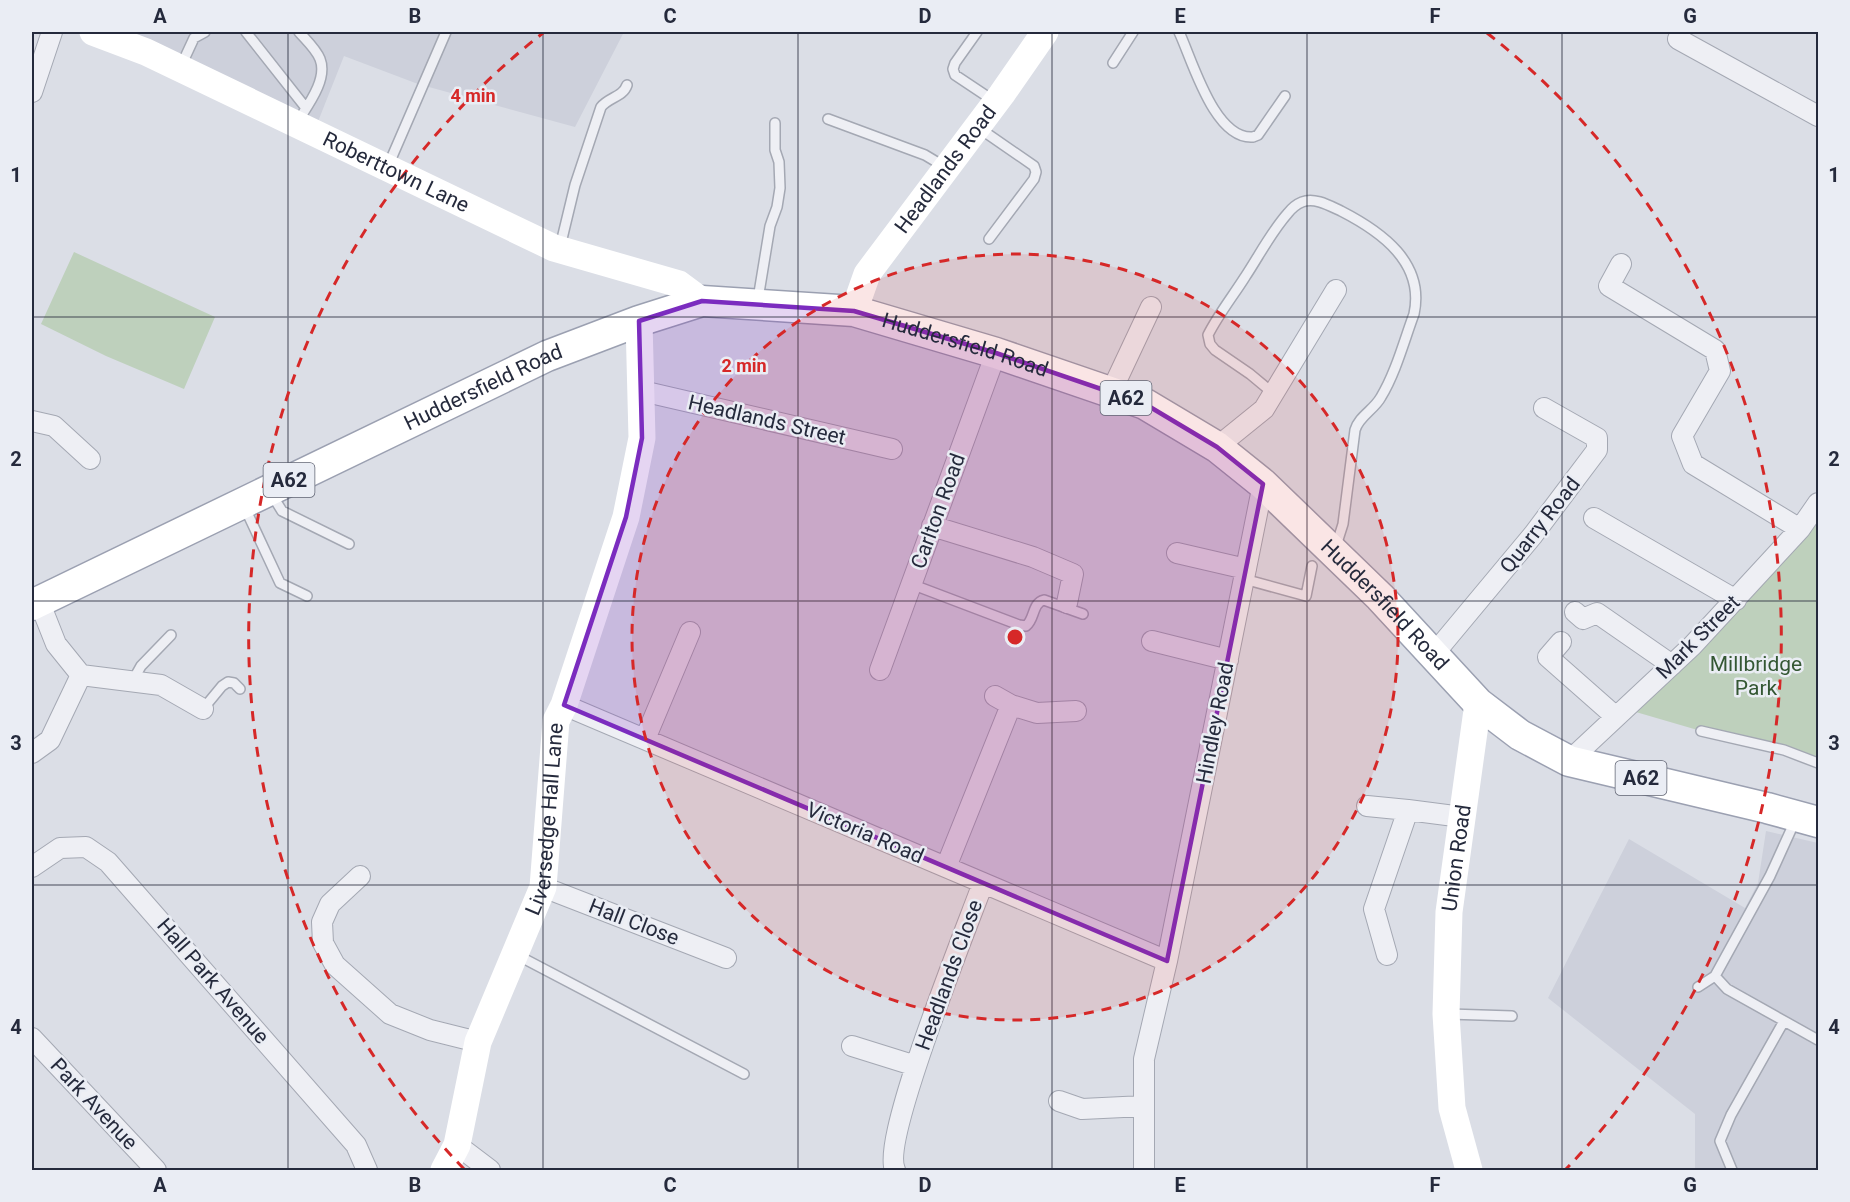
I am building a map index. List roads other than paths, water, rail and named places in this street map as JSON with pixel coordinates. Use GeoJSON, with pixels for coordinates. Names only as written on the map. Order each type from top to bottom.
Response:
{"type":"FeatureCollection","features":[{"type":"Feature","properties":{"kind":"main road","name":"Huddersfield Road"},"geometry":{"type":"LineString","coordinates":[[35,603],[547,356],[639,321],[702,301],[854,311],[996,353],[1145,404],[1217,447],[1263,484],[1333,562],[1387,604],[1478,703],[1520,735],[1569,761],[1808,819]]}},
{"type":"Feature","properties":{"kind":"street"},"geometry":{"type":"LineString","coordinates":[[32,92],[52,32]]}},
{"type":"Feature","properties":{"kind":"street","name":"Roberttown Lane"},"geometry":{"type":"LineString","coordinates":[[93,32],[301,116],[387,168],[559,249],[679,284],[702,301]]}},
{"type":"Feature","properties":{"kind":"street","name":"Headlands Road"},"geometry":{"type":"LineString","coordinates":[[854,311],[867,274],[996,102],[1045,32]]}},
{"type":"Feature","properties":{"kind":"street"},"geometry":{"type":"LineString","coordinates":[[1678,39],[1818,116]]}},
{"type":"Feature","properties":{"kind":"street"},"geometry":{"type":"LineString","coordinates":[[1621,264],[1610,286],[1715,350],[1720,371],[1682,436],[1693,464],[1800,529]]}},
{"type":"Feature","properties":{"kind":"street"},"geometry":{"type":"LineString","coordinates":[[1217,447],[1264,409],[1336,290]]}},
{"type":"Feature","properties":{"kind":"street"},"geometry":{"type":"LineString","coordinates":[[1111,392],[1151,307]]}},
{"type":"Feature","properties":{"kind":"street","name":"Liversedge Hall Lane"},"geometry":{"type":"LineString","coordinates":[[444,1170],[457,1145],[478,1042],[543,887],[556,721],[564,705],[591,617],[626,517],[642,438],[639,321]]}},
{"type":"Feature","properties":{"kind":"street","name":"Carlton Road"},"geometry":{"type":"LineString","coordinates":[[880,670],[996,353]]}},
{"type":"Feature","properties":{"kind":"street","name":"Headlands Street"},"geometry":{"type":"LineString","coordinates":[[642,391],[892,448]]}},
{"type":"Feature","properties":{"kind":"street","name":"Quarry Road"},"geometry":{"type":"LineString","coordinates":[[1433,655],[1533,536],[1597,450],[1597,438],[1544,408]]}},
{"type":"Feature","properties":{"kind":"street"},"geometry":{"type":"LineString","coordinates":[[32,421],[54,426],[90,459]]}},
{"type":"Feature","properties":{"kind":"street","name":"Hindley Road"},"geometry":{"type":"LineString","coordinates":[[1167,962],[1263,484]]}},
{"type":"Feature","properties":{"kind":"street","name":"Mark Street"},"geometry":{"type":"LineString","coordinates":[[1569,761],[1672,665],[1736,600],[1800,529],[1818,503]]}},
{"type":"Feature","properties":{"kind":"street"},"geometry":{"type":"LineString","coordinates":[[1594,518],[1736,600]]}},
{"type":"Feature","properties":{"kind":"street"},"geometry":{"type":"LineString","coordinates":[[932,526],[1033,557],[1073,574],[1067,603]]}},
{"type":"Feature","properties":{"kind":"street"},"geometry":{"type":"LineString","coordinates":[[1177,553],[1245,574]]}},
{"type":"Feature","properties":{"kind":"street"},"geometry":{"type":"LineString","coordinates":[[35,603],[56,644],[81,675],[161,685],[202,710]]}},
{"type":"Feature","properties":{"kind":"street"},"geometry":{"type":"LineString","coordinates":[[1575,612],[1583,619],[1597,613],[1672,665]]}},
{"type":"Feature","properties":{"kind":"street"},"geometry":{"type":"LineString","coordinates":[[645,739],[690,632]]}},
{"type":"Feature","properties":{"kind":"street"},"geometry":{"type":"LineString","coordinates":[[1152,641],[1228,660]]}},
{"type":"Feature","properties":{"kind":"street"},"geometry":{"type":"LineString","coordinates":[[1561,642],[1548,657],[1616,717]]}},
{"type":"Feature","properties":{"kind":"street"},"geometry":{"type":"LineString","coordinates":[[32,753],[50,740],[81,675]]}},
{"type":"Feature","properties":{"kind":"street"},"geometry":{"type":"LineString","coordinates":[[946,867],[1003,701],[1037,713],[1076,711]]}},
{"type":"Feature","properties":{"kind":"street","name":"Union Road"},"geometry":{"type":"LineString","coordinates":[[1469,1170],[1452,1108],[1446,1014],[1449,912],[1478,703]]}},
{"type":"Feature","properties":{"kind":"street","name":"Victoria Road"},"geometry":{"type":"LineString","coordinates":[[564,705],[1167,962]]}},
{"type":"Feature","properties":{"kind":"street"},"geometry":{"type":"LineString","coordinates":[[1367,806],[1462,817]]}},
{"type":"Feature","properties":{"kind":"street"},"geometry":{"type":"LineString","coordinates":[[1387,955],[1374,909],[1408,810]]}},
{"type":"Feature","properties":{"kind":"street","name":"Hall Park Avenue"},"geometry":{"type":"LineString","coordinates":[[32,867],[60,848],[86,847],[108,862],[356,1145],[367,1170]]}},
{"type":"Feature","properties":{"kind":"street"},"geometry":{"type":"LineString","coordinates":[[360,876],[330,904],[322,922],[323,943],[335,965],[390,1014],[430,1030],[478,1042]]}},
{"type":"Feature","properties":{"kind":"street","name":"Headlands Close"},"geometry":{"type":"LineString","coordinates":[[895,1170],[892,1164],[898,1125],[916,1066],[983,883]]}},
{"type":"Feature","properties":{"kind":"street","name":"Hall Close"},"geometry":{"type":"LineString","coordinates":[[543,887],[726,958]]}},
{"type":"Feature","properties":{"kind":"street"},"geometry":{"type":"LineString","coordinates":[[1144,1170],[1144,1059],[1167,962]]}},
{"type":"Feature","properties":{"kind":"street","name":"Park Avenue"},"geometry":{"type":"LineString","coordinates":[[32,1038],[156,1170]]}},
{"type":"Feature","properties":{"kind":"street","name":"Headlands Close"},"geometry":{"type":"LineString","coordinates":[[852,1046],[916,1066]]}},
{"type":"Feature","properties":{"kind":"street"},"geometry":{"type":"LineString","coordinates":[[1059,1101],[1082,1109],[1144,1106]]}},
{"type":"Feature","properties":{"kind":"street"},"geometry":{"type":"LineString","coordinates":[[457,1145],[490,1170]]}},
{"type":"Feature","properties":{"kind":"lane"},"geometry":{"type":"LineString","coordinates":[[180,68],[194,38],[205,32]]}},
{"type":"Feature","properties":{"kind":"lane"},"geometry":{"type":"LineString","coordinates":[[246,32],[301,116],[317,88],[321,63],[319,56],[299,32]]}},
{"type":"Feature","properties":{"kind":"lane"},"geometry":{"type":"LineString","coordinates":[[387,168],[446,32]]}},
{"type":"Feature","properties":{"kind":"lane"},"geometry":{"type":"LineString","coordinates":[[977,32],[953,69],[955,75],[996,102]]}},
{"type":"Feature","properties":{"kind":"lane"},"geometry":{"type":"LineString","coordinates":[[1113,63],[1133,32]]}},
{"type":"Feature","properties":{"kind":"lane"},"geometry":{"type":"LineString","coordinates":[[1179,32],[1188,49],[1196,76],[1210,103],[1220,117],[1242,136],[1258,135],[1285,96]]}},
{"type":"Feature","properties":{"kind":"lane"},"geometry":{"type":"LineString","coordinates":[[559,249],[575,185],[597,115],[606,100],[622,94],[627,85]]}},
{"type":"Feature","properties":{"kind":"lane"},"geometry":{"type":"LineString","coordinates":[[828,118],[925,155],[947,168]]}},
{"type":"Feature","properties":{"kind":"lane"},"geometry":{"type":"LineString","coordinates":[[758,305],[770,226],[777,207],[780,188],[779,162],[775,150],[775,123]]}},
{"type":"Feature","properties":{"kind":"lane"},"geometry":{"type":"LineString","coordinates":[[977,127],[1034,166],[1036,172],[1034,179],[989,239]]}},
{"type":"Feature","properties":{"kind":"lane"},"geometry":{"type":"LineString","coordinates":[[1245,574],[1306,596],[1333,562],[1343,524],[1355,430],[1358,422],[1378,403],[1390,379],[1414,314],[1415,282],[1404,260],[1387,240],[1344,213],[1324,203],[1311,200],[1297,205],[1283,220],[1208,335],[1210,344],[1215,350],[1274,394]]}},
{"type":"Feature","properties":{"kind":"lane"},"geometry":{"type":"LineString","coordinates":[[269,490],[282,511],[349,544]]}},
{"type":"Feature","properties":{"kind":"lane"},"geometry":{"type":"LineString","coordinates":[[243,503],[280,583],[307,596]]}},
{"type":"Feature","properties":{"kind":"lane"},"geometry":{"type":"LineString","coordinates":[[911,584],[1019,625],[1026,626],[1031,622],[1036,605],[1044,600],[1083,614]]}},
{"type":"Feature","properties":{"kind":"lane"},"geometry":{"type":"LineString","coordinates":[[132,682],[141,666],[171,635]]}},
{"type":"Feature","properties":{"kind":"lane"},"geometry":{"type":"LineString","coordinates":[[202,710],[228,682],[234,683],[240,689]]}},
{"type":"Feature","properties":{"kind":"lane"},"geometry":{"type":"LineString","coordinates":[[1701,732],[1784,750],[1818,763]]}},
{"type":"Feature","properties":{"kind":"lane"},"geometry":{"type":"LineString","coordinates":[[1698,987],[1715,976],[1770,876],[1808,819]]}},
{"type":"Feature","properties":{"kind":"lane"},"geometry":{"type":"LineString","coordinates":[[515,954],[744,1074]]}},
{"type":"Feature","properties":{"kind":"lane"},"geometry":{"type":"LineString","coordinates":[[1715,976],[1727,989],[1818,1040]]}},
{"type":"Feature","properties":{"kind":"lane"},"geometry":{"type":"LineString","coordinates":[[1446,1014],[1512,1016]]}},
{"type":"Feature","properties":{"kind":"lane"},"geometry":{"type":"LineString","coordinates":[[1732,1170],[1720,1141],[1731,1115],[1784,1021]]}},
{"type":"Feature","properties":{"kind":"park label","name":"Millbridge Park"},"geometry":{"type":"Point","coordinates":[1756,676]}}]}
